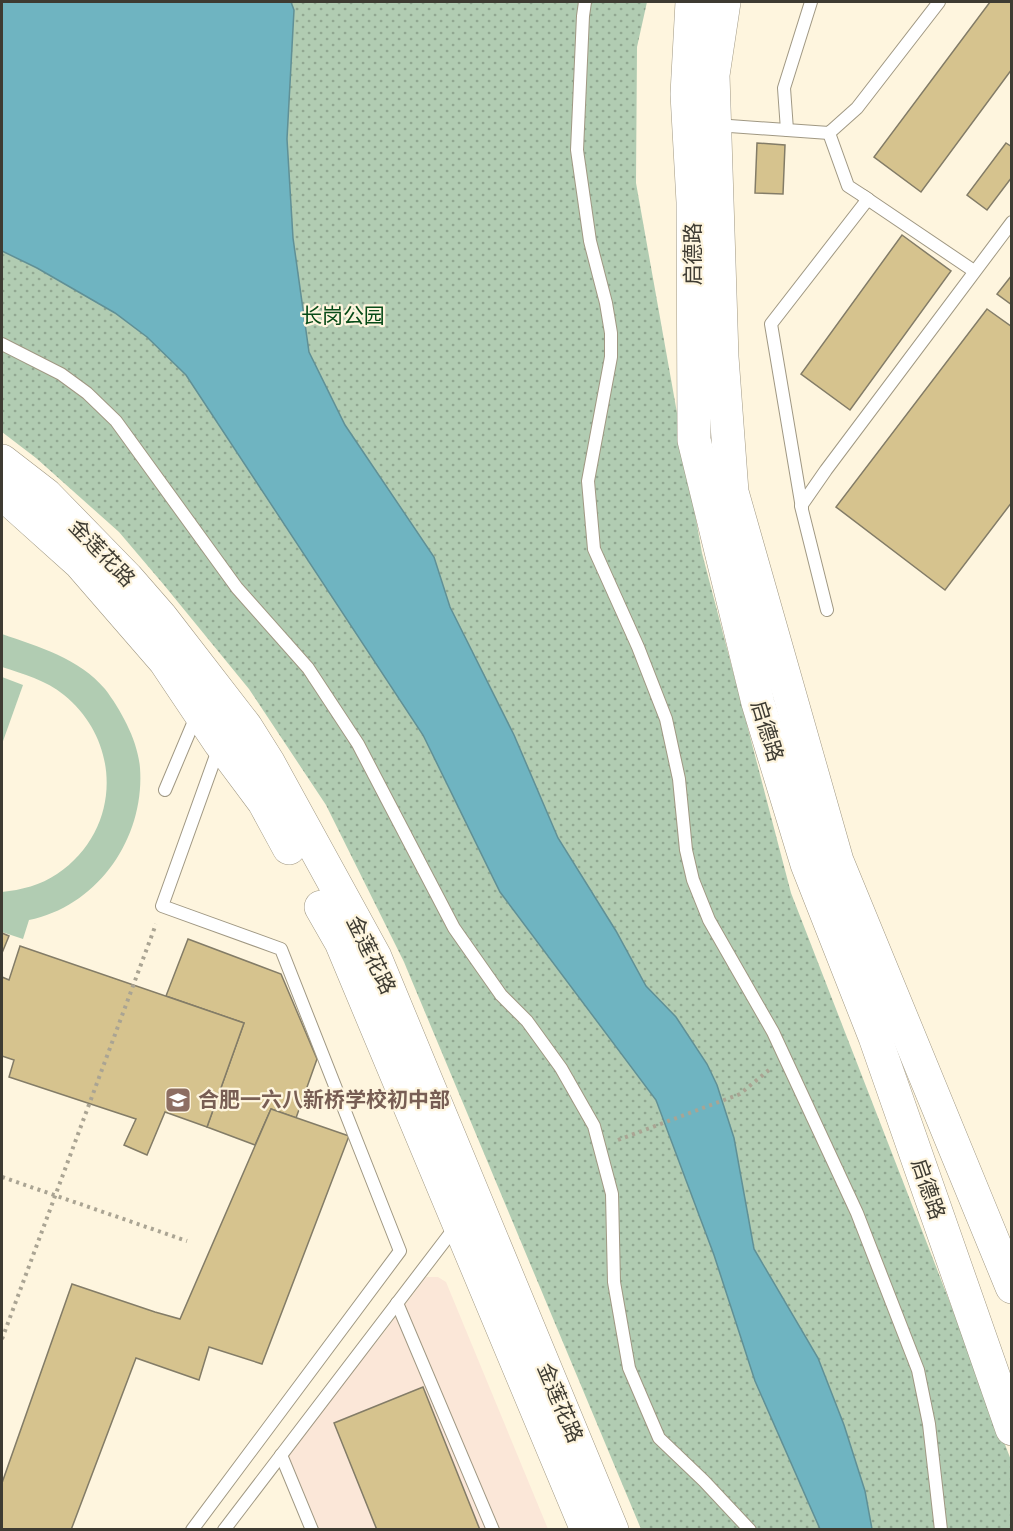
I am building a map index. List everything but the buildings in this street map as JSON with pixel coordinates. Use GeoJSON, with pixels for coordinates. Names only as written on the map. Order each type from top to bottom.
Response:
{"type":"FeatureCollection","features":[{"type":"Feature","properties":{"kind":"main road","name":"启德路"},"geometry":{"type":"LineString","coordinates":[[692,2],[687,94],[693,202],[694,440],[758,703],[807,864],[875,1037],[1011,1429]]}},
{"type":"Feature","properties":{"kind":"main road","name":"启德路"},"geometry":{"type":"LineString","coordinates":[[724,2],[713,75],[722,357],[732,492],[837,861],[1011,1287]]}},
{"type":"Feature","properties":{"kind":"main road","name":"金莲花路"},"geometry":{"type":"LineString","coordinates":[[2,461],[46,495],[127,578],[161,617],[239,718],[268,762],[375,957],[612,1530]]}},
{"type":"Feature","properties":{"kind":"main road","name":"金莲花路"},"geometry":{"type":"LineString","coordinates":[[2,493],[80,562],[165,661],[220,743],[264,802],[341,942],[587,1530]]}},
{"type":"Feature","properties":{"kind":"lane"},"geometry":{"type":"LineString","coordinates":[[585,2],[577,150],[590,241],[606,303],[611,333],[611,357],[588,481],[594,549],[638,647],[666,719],[679,779],[686,850],[693,880],[709,920],[773,1032],[856,1213],[918,1370],[929,1424],[941,1530]]}},
{"type":"Feature","properties":{"kind":"lane"},"geometry":{"type":"LineString","coordinates":[[788,130],[784,88],[811,2]]}},
{"type":"Feature","properties":{"kind":"lane"},"geometry":{"type":"LineString","coordinates":[[715,124],[829,133],[857,108],[939,2]]}},
{"type":"Feature","properties":{"kind":"lane"},"geometry":{"type":"LineString","coordinates":[[829,133],[848,186],[974,271]]}},
{"type":"Feature","properties":{"kind":"lane"},"geometry":{"type":"LineString","coordinates":[[827,610],[801,506],[771,324],[868,199]]}},
{"type":"Feature","properties":{"kind":"lane"},"geometry":{"type":"LineString","coordinates":[[801,506],[1011,222]]}},
{"type":"Feature","properties":{"kind":"lane"},"geometry":{"type":"LineString","coordinates":[[2,344],[61,374],[87,393],[116,422],[237,588],[308,668],[358,744],[454,928],[501,995],[527,1021],[561,1068],[594,1126],[612,1194],[614,1282],[629,1368],[658,1438],[704,1481],[750,1530]]}},
{"type":"Feature","properties":{"kind":"lane"},"geometry":{"type":"LineString","coordinates":[[165,790],[199,710]]}},
{"type":"Feature","properties":{"kind":"lane"},"geometry":{"type":"LineString","coordinates":[[192,1530],[400,1251],[282,949],[162,906],[220,743]]}},
{"type":"Feature","properties":{"kind":"lane"},"geometry":{"type":"LineString","coordinates":[[224,1530],[459,1223]]}},
{"type":"Feature","properties":{"kind":"lane"},"geometry":{"type":"LineString","coordinates":[[397,1303],[493,1530]]}},
{"type":"Feature","properties":{"kind":"lane"},"geometry":{"type":"LineString","coordinates":[[281,1455],[312,1530]]}},
{"type":"Feature","properties":{"kind":"path"},"geometry":{"type":"LineString","coordinates":[[2,1339],[162,906]]}},
{"type":"Feature","properties":{"kind":"path"},"geometry":{"type":"LineString","coordinates":[[600,1150],[644,1129],[740,1094],[773,1067],[786,1061]]}},
{"type":"Feature","properties":{"kind":"path"},"geometry":{"type":"LineString","coordinates":[[2,1177],[188,1241]]}},
{"type":"Feature","properties":{"kind":"shaded area"},"geometry":{"type":"Polygon","coordinates":[[[426,1277],[438,1277],[446,1282],[548,1529],[311,1529],[281,1455],[379,1339],[426,1277]]]}},
{"type":"Feature","properties":{"kind":"green space","name":"长岗公园"},"geometry":{"type":"Polygon","coordinates":[[[2,2],[647,2],[637,47],[636,183],[702,553],[791,893],[1011,1460],[1011,1529],[641,1529],[404,962],[326,805],[249,689],[119,532],[36,458],[2,432],[2,2]]]}},
{"type":"Feature","properties":{"kind":"green space"},"geometry":{"type":"Polygon","coordinates":[[[2,634],[71,661],[95,678],[111,697],[128,726],[136,747],[140,768],[139,794],[134,819],[125,843],[112,865],[96,884],[76,900],[54,912],[29,920],[23,939],[2,932],[2,892],[38,884],[57,874],[78,856],[93,835],[103,811],[107,786],[105,761],[97,737],[83,715],[64,695],[50,685],[2,667],[2,634]]]}},
{"type":"Feature","properties":{"kind":"green space"},"geometry":{"type":"Polygon","coordinates":[[[2,677],[23,685],[2,744],[2,677]]]}},
{"type":"Feature","properties":{"kind":"water"},"geometry":{"type":"Polygon","coordinates":[[[2,2],[291,2],[294,10],[287,139],[293,238],[309,352],[345,425],[434,557],[450,607],[514,735],[558,838],[616,931],[646,986],[676,1017],[707,1064],[717,1085],[734,1138],[754,1249],[818,1358],[844,1425],[865,1491],[872,1529],[820,1529],[755,1381],[714,1255],[656,1100],[500,892],[423,735],[186,375],[147,337],[115,313],[37,268],[2,251],[2,2]]]}},
{"type":"Feature","properties":{"kind":"place","name":"合肥一六八新桥学校初中部"},"geometry":{"type":"Point","coordinates":[178,1100]}}]}
